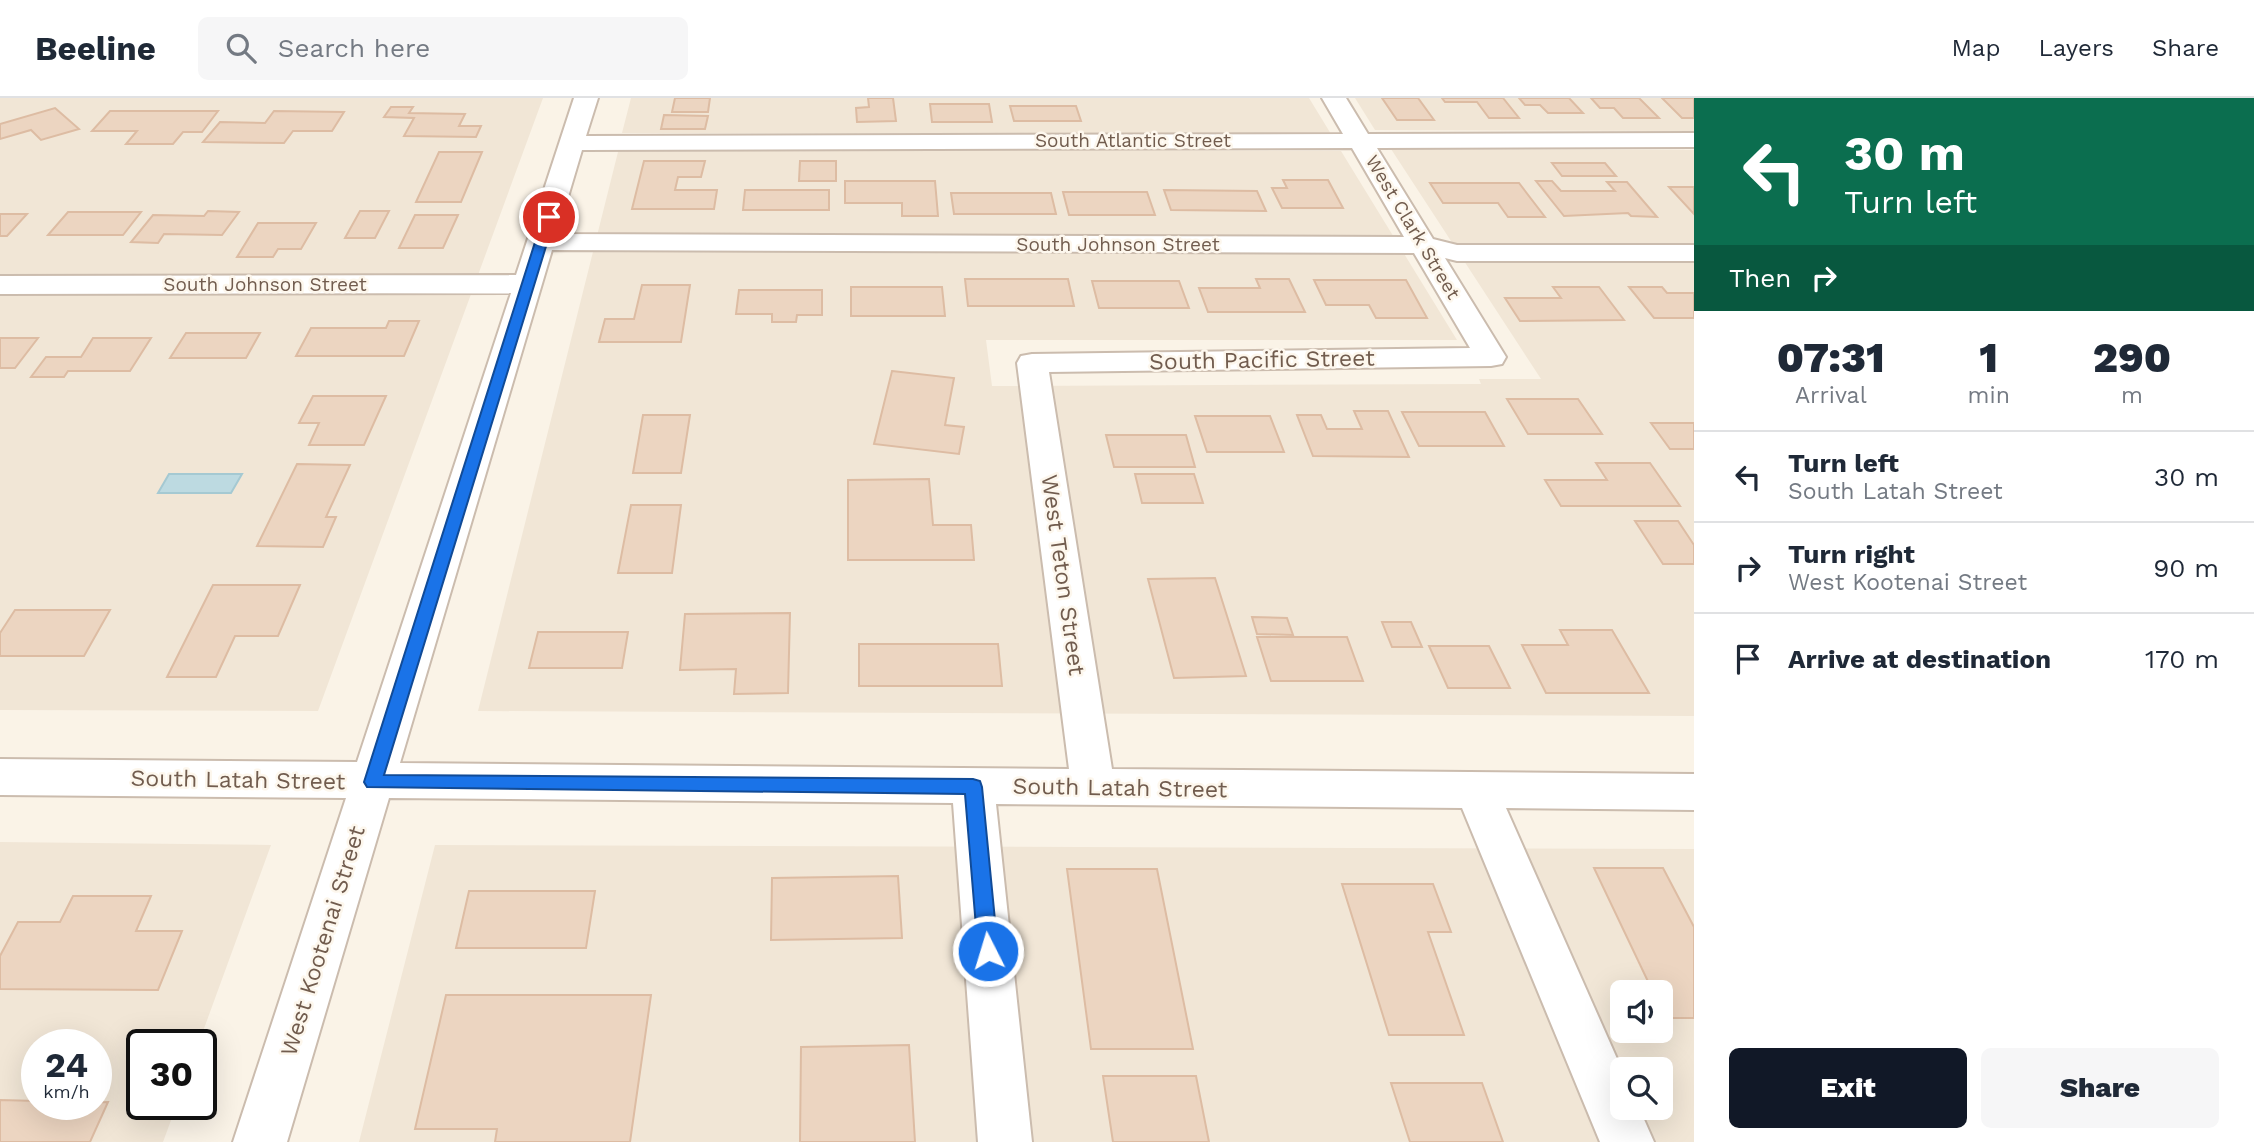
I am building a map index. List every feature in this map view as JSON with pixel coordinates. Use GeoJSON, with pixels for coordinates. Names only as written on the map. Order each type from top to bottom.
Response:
{"type":"FeatureCollection","features":[{"type":"Feature","properties":{"kind":"street","name":"West Kootenai Street"},"geometry":{"type":"LineString","coordinates":[[260,1142],[586,98]]}},
{"type":"Feature","properties":{"kind":"street","name":"West Clark Street"},"geometry":{"type":"LineString","coordinates":[[1334,98],[1491,357]]}},
{"type":"Feature","properties":{"kind":"street","name":"South Atlantic Street"},"geometry":{"type":"LineString","coordinates":[[572,143],[1694,140]]}},
{"type":"Feature","properties":{"kind":"street","name":"South Johnson Street"},"geometry":{"type":"LineString","coordinates":[[541,242],[1424,246],[1457,253],[1694,253]]}},
{"type":"Feature","properties":{"kind":"street","name":"South Johnson Street"},"geometry":{"type":"LineString","coordinates":[[0,285],[529,284]]}},
{"type":"Feature","properties":{"kind":"street","name":"South Pacific Street"},"geometry":{"type":"LineString","coordinates":[[1032,363],[1491,357]]}},
{"type":"Feature","properties":{"kind":"street","name":"West Teton Street"},"geometry":{"type":"LineString","coordinates":[[1032,363],[1093,787]]}},
{"type":"Feature","properties":{"kind":"street","name":"South Latah Street"},"geometry":{"type":"LineString","coordinates":[[0,777],[1694,792]]}},
{"type":"Feature","properties":{"kind":"street"},"geometry":{"type":"LineString","coordinates":[[973,787],[1005,1142]]}},
{"type":"Feature","properties":{"kind":"street"},"geometry":{"type":"LineString","coordinates":[[1477,792],[1627,1142]]}},
{"type":"Feature","properties":{"kind":"shaded area"},"geometry":{"type":"Polygon","coordinates":[[[0,98],[543,98],[318,711],[0,710],[0,98]]]}},
{"type":"Feature","properties":{"kind":"shaded area"},"geometry":{"type":"Polygon","coordinates":[[[631,98],[1309,98],[1331,134],[622,133],[631,98]]]}},
{"type":"Feature","properties":{"kind":"shaded area"},"geometry":{"type":"Polygon","coordinates":[[[1355,98],[1694,98],[1694,131],[1375,130],[1355,98]]]}},
{"type":"Feature","properties":{"kind":"shaded area"},"geometry":{"type":"Polygon","coordinates":[[[619,148],[1341,151],[1457,340],[986,340],[992,386],[1481,384],[1479,379],[1541,379],[1391,149],[1694,150],[1694,716],[478,711],[619,148]]]}},
{"type":"Feature","properties":{"kind":"shaded area"},"geometry":{"type":"Polygon","coordinates":[[[0,842],[271,845],[204,1029],[126,1029],[126,1120],[171,1120],[163,1142],[0,1142],[0,842]]]}},
{"type":"Feature","properties":{"kind":"shaded area"},"geometry":{"type":"Polygon","coordinates":[[[435,845],[1694,849],[1694,1142],[359,1142],[435,845]]]}},
{"type":"Feature","properties":{"kind":"water"},"geometry":{"type":"Polygon","coordinates":[[[169,474],[242,474],[231,493],[158,493],[169,474]]]}},
{"type":"Feature","properties":{"kind":"building"},"geometry":{"type":"Polygon","coordinates":[[[675,98],[710,98],[708,112],[672,112],[675,98]]]}},
{"type":"Feature","properties":{"kind":"building"},"geometry":{"type":"Polygon","coordinates":[[[868,98],[893,98],[896,121],[857,122],[856,108],[869,107],[868,98]]]}},
{"type":"Feature","properties":{"kind":"building"},"geometry":{"type":"Polygon","coordinates":[[[1382,98],[1418,98],[1434,120],[1397,120],[1382,98]]]}},
{"type":"Feature","properties":{"kind":"building"},"geometry":{"type":"Polygon","coordinates":[[[1442,98],[1503,98],[1519,118],[1489,118],[1477,102],[1445,102],[1442,98]]]}},
{"type":"Feature","properties":{"kind":"building"},"geometry":{"type":"Polygon","coordinates":[[[1519,98],[1569,98],[1583,113],[1548,113],[1540,105],[1525,105],[1519,98]]]}},
{"type":"Feature","properties":{"kind":"building"},"geometry":{"type":"Polygon","coordinates":[[[1591,98],[1639,98],[1659,118],[1623,118],[1614,108],[1600,108],[1591,98]]]}},
{"type":"Feature","properties":{"kind":"building"},"geometry":{"type":"Polygon","coordinates":[[[1662,98],[1694,98],[1694,118],[1682,118],[1662,98]]]}},
{"type":"Feature","properties":{"kind":"building"},"geometry":{"type":"Polygon","coordinates":[[[930,104],[989,104],[992,122],[932,122],[930,104]]]}},
{"type":"Feature","properties":{"kind":"building"},"geometry":{"type":"Polygon","coordinates":[[[1010,106],[1076,106],[1081,121],[1014,121],[1010,106]]]}},
{"type":"Feature","properties":{"kind":"building"},"geometry":{"type":"Polygon","coordinates":[[[391,107],[413,107],[409,113],[465,114],[459,126],[481,126],[476,137],[404,136],[414,118],[384,117],[391,107]]]}},
{"type":"Feature","properties":{"kind":"building"},"geometry":{"type":"Polygon","coordinates":[[[55,108],[79,129],[41,140],[31,130],[0,139],[0,124],[55,108]]]}},
{"type":"Feature","properties":{"kind":"building"},"geometry":{"type":"Polygon","coordinates":[[[110,111],[218,111],[202,132],[183,132],[173,144],[126,144],[137,131],[92,131],[110,111]]]}},
{"type":"Feature","properties":{"kind":"building"},"geometry":{"type":"Polygon","coordinates":[[[274,111],[344,112],[332,131],[293,131],[284,143],[203,142],[220,122],[265,123],[274,111]]]}},
{"type":"Feature","properties":{"kind":"building"},"geometry":{"type":"Polygon","coordinates":[[[664,115],[708,116],[705,129],[661,129],[664,115]]]}},
{"type":"Feature","properties":{"kind":"building"},"geometry":{"type":"Polygon","coordinates":[[[439,152],[482,152],[461,202],[416,202],[439,152]]]}},
{"type":"Feature","properties":{"kind":"building"},"geometry":{"type":"Polygon","coordinates":[[[644,161],[705,161],[701,177],[678,177],[675,190],[717,190],[714,209],[632,209],[644,161]]]}},
{"type":"Feature","properties":{"kind":"building"},"geometry":{"type":"Polygon","coordinates":[[[800,161],[836,161],[836,181],[799,181],[800,161]]]}},
{"type":"Feature","properties":{"kind":"building"},"geometry":{"type":"Polygon","coordinates":[[[1552,163],[1605,163],[1616,176],[1562,176],[1552,163]]]}},
{"type":"Feature","properties":{"kind":"building"},"geometry":{"type":"Polygon","coordinates":[[[1283,180],[1328,180],[1343,208],[1282,208],[1272,188],[1287,188],[1283,180]]]}},
{"type":"Feature","properties":{"kind":"building"},"geometry":{"type":"Polygon","coordinates":[[[845,181],[935,181],[938,216],[902,216],[902,203],[845,203],[845,181]]]}},
{"type":"Feature","properties":{"kind":"building"},"geometry":{"type":"Polygon","coordinates":[[[1536,181],[1552,181],[1561,191],[1615,191],[1607,182],[1627,182],[1657,217],[1631,216],[1628,213],[1564,216],[1536,181]]]}},
{"type":"Feature","properties":{"kind":"building"},"geometry":{"type":"Polygon","coordinates":[[[1430,183],[1519,183],[1545,217],[1508,217],[1498,203],[1443,203],[1430,183]]]}},
{"type":"Feature","properties":{"kind":"building"},"geometry":{"type":"Polygon","coordinates":[[[1669,187],[1694,187],[1694,214],[1669,187]]]}},
{"type":"Feature","properties":{"kind":"building"},"geometry":{"type":"Polygon","coordinates":[[[745,190],[829,190],[829,210],[743,210],[745,190]]]}},
{"type":"Feature","properties":{"kind":"building"},"geometry":{"type":"Polygon","coordinates":[[[1164,190],[1257,191],[1266,211],[1171,210],[1164,190]]]}},
{"type":"Feature","properties":{"kind":"building"},"geometry":{"type":"Polygon","coordinates":[[[1063,192],[1147,192],[1155,215],[1069,215],[1063,192]]]}},
{"type":"Feature","properties":{"kind":"building"},"geometry":{"type":"Polygon","coordinates":[[[951,193],[1051,193],[1056,214],[954,214],[951,193]]]}},
{"type":"Feature","properties":{"kind":"building"},"geometry":{"type":"Polygon","coordinates":[[[208,211],[239,212],[222,235],[164,234],[158,243],[131,242],[153,215],[204,216],[208,211]]]}},
{"type":"Feature","properties":{"kind":"building"},"geometry":{"type":"Polygon","coordinates":[[[360,211],[389,211],[375,238],[345,238],[360,211]]]}},
{"type":"Feature","properties":{"kind":"building"},"geometry":{"type":"Polygon","coordinates":[[[68,212],[141,212],[123,235],[48,235],[68,212]]]}},
{"type":"Feature","properties":{"kind":"building"},"geometry":{"type":"Polygon","coordinates":[[[0,214],[27,214],[7,236],[0,236],[0,214]]]}},
{"type":"Feature","properties":{"kind":"building"},"geometry":{"type":"Polygon","coordinates":[[[415,215],[458,215],[443,248],[399,248],[415,215]]]}},
{"type":"Feature","properties":{"kind":"building"},"geometry":{"type":"Polygon","coordinates":[[[258,223],[316,223],[301,249],[278,249],[273,257],[237,257],[258,223]]]}},
{"type":"Feature","properties":{"kind":"building"},"geometry":{"type":"Polygon","coordinates":[[[965,279],[1068,279],[1074,306],[968,306],[965,279]]]}},
{"type":"Feature","properties":{"kind":"building"},"geometry":{"type":"Polygon","coordinates":[[[1256,279],[1289,279],[1305,312],[1208,312],[1199,288],[1260,288],[1256,279]]]}},
{"type":"Feature","properties":{"kind":"building"},"geometry":{"type":"Polygon","coordinates":[[[1314,280],[1406,280],[1427,318],[1376,318],[1369,305],[1326,305],[1314,280]]]}},
{"type":"Feature","properties":{"kind":"building"},"geometry":{"type":"Polygon","coordinates":[[[1092,281],[1179,281],[1189,308],[1099,308],[1092,281]]]}},
{"type":"Feature","properties":{"kind":"building"},"geometry":{"type":"Polygon","coordinates":[[[642,285],[690,285],[681,342],[599,342],[605,319],[634,319],[642,285]]]}},
{"type":"Feature","properties":{"kind":"building"},"geometry":{"type":"Polygon","coordinates":[[[851,287],[942,287],[945,316],[851,316],[851,287]]]}},
{"type":"Feature","properties":{"kind":"building"},"geometry":{"type":"Polygon","coordinates":[[[1553,287],[1599,287],[1624,320],[1520,321],[1505,298],[1561,298],[1553,287]]]}},
{"type":"Feature","properties":{"kind":"building"},"geometry":{"type":"Polygon","coordinates":[[[1629,287],[1662,287],[1667,293],[1694,293],[1694,318],[1654,318],[1629,287]]]}},
{"type":"Feature","properties":{"kind":"building"},"geometry":{"type":"Polygon","coordinates":[[[739,290],[822,290],[822,315],[797,315],[796,322],[772,322],[772,314],[736,314],[739,290]]]}},
{"type":"Feature","properties":{"kind":"building"},"geometry":{"type":"Polygon","coordinates":[[[389,321],[419,321],[404,356],[296,356],[311,328],[386,328],[389,321]]]}},
{"type":"Feature","properties":{"kind":"building"},"geometry":{"type":"Polygon","coordinates":[[[186,333],[260,333],[246,358],[170,358],[186,333]]]}},
{"type":"Feature","properties":{"kind":"building"},"geometry":{"type":"Polygon","coordinates":[[[0,338],[38,338],[15,368],[0,368],[0,338]]]}},
{"type":"Feature","properties":{"kind":"building"},"geometry":{"type":"Polygon","coordinates":[[[93,338],[151,338],[130,371],[68,371],[64,377],[31,377],[46,357],[81,357],[93,338]]]}},
{"type":"Feature","properties":{"kind":"building"},"geometry":{"type":"Polygon","coordinates":[[[892,371],[954,378],[945,425],[964,427],[959,454],[874,444],[892,371]]]}},
{"type":"Feature","properties":{"kind":"building"},"geometry":{"type":"Polygon","coordinates":[[[313,396],[386,396],[364,445],[309,445],[319,423],[299,423],[313,396]]]}},
{"type":"Feature","properties":{"kind":"building"},"geometry":{"type":"Polygon","coordinates":[[[1507,399],[1578,399],[1602,434],[1528,434],[1507,399]]]}},
{"type":"Feature","properties":{"kind":"building"},"geometry":{"type":"Polygon","coordinates":[[[1354,411],[1388,411],[1409,457],[1313,456],[1297,415],[1321,415],[1327,429],[1362,429],[1354,411]]]}},
{"type":"Feature","properties":{"kind":"building"},"geometry":{"type":"Polygon","coordinates":[[[1402,412],[1485,412],[1504,446],[1419,446],[1402,412]]]}},
{"type":"Feature","properties":{"kind":"building"},"geometry":{"type":"Polygon","coordinates":[[[643,415],[690,415],[681,473],[633,473],[643,415]]]}},
{"type":"Feature","properties":{"kind":"building"},"geometry":{"type":"Polygon","coordinates":[[[1195,416],[1270,416],[1284,452],[1207,452],[1195,416]]]}},
{"type":"Feature","properties":{"kind":"building"},"geometry":{"type":"Polygon","coordinates":[[[1651,423],[1694,423],[1694,449],[1670,449],[1651,423]]]}},
{"type":"Feature","properties":{"kind":"building"},"geometry":{"type":"Polygon","coordinates":[[[1106,435],[1186,435],[1195,467],[1114,467],[1106,435]]]}},
{"type":"Feature","properties":{"kind":"building"},"geometry":{"type":"Polygon","coordinates":[[[1596,463],[1650,463],[1680,506],[1561,506],[1545,480],[1607,480],[1596,463]]]}},
{"type":"Feature","properties":{"kind":"building"},"geometry":{"type":"Polygon","coordinates":[[[297,464],[350,465],[326,517],[336,517],[323,547],[257,546],[297,464]]]}},
{"type":"Feature","properties":{"kind":"building"},"geometry":{"type":"Polygon","coordinates":[[[1135,474],[1194,474],[1203,503],[1142,503],[1135,474]]]}},
{"type":"Feature","properties":{"kind":"building"},"geometry":{"type":"Polygon","coordinates":[[[929,479],[933,525],[971,525],[974,560],[848,560],[848,480],[929,479]]]}},
{"type":"Feature","properties":{"kind":"building"},"geometry":{"type":"Polygon","coordinates":[[[631,505],[681,505],[672,573],[618,573],[631,505]]]}},
{"type":"Feature","properties":{"kind":"building"},"geometry":{"type":"Polygon","coordinates":[[[1635,521],[1678,521],[1694,545],[1694,564],[1663,564],[1635,521]]]}},
{"type":"Feature","properties":{"kind":"building"},"geometry":{"type":"Polygon","coordinates":[[[1215,578],[1246,676],[1174,678],[1148,579],[1215,578]]]}},
{"type":"Feature","properties":{"kind":"building"},"geometry":{"type":"Polygon","coordinates":[[[213,585],[300,585],[278,636],[235,636],[216,677],[167,677],[213,585]]]}},
{"type":"Feature","properties":{"kind":"building"},"geometry":{"type":"Polygon","coordinates":[[[15,610],[110,610],[84,656],[0,656],[0,633],[15,610]]]}},
{"type":"Feature","properties":{"kind":"building"},"geometry":{"type":"Polygon","coordinates":[[[790,613],[788,693],[734,694],[736,669],[680,670],[685,614],[790,613]]]}},
{"type":"Feature","properties":{"kind":"building"},"geometry":{"type":"Polygon","coordinates":[[[1252,617],[1287,618],[1293,635],[1257,634],[1252,617]]]}},
{"type":"Feature","properties":{"kind":"building"},"geometry":{"type":"Polygon","coordinates":[[[1382,622],[1411,622],[1422,647],[1392,647],[1382,622]]]}},
{"type":"Feature","properties":{"kind":"building"},"geometry":{"type":"Polygon","coordinates":[[[1560,630],[1612,630],[1649,693],[1546,693],[1522,645],[1568,645],[1560,630]]]}},
{"type":"Feature","properties":{"kind":"building"},"geometry":{"type":"Polygon","coordinates":[[[538,632],[628,632],[622,668],[529,668],[538,632]]]}},
{"type":"Feature","properties":{"kind":"building"},"geometry":{"type":"Polygon","coordinates":[[[1257,637],[1347,637],[1363,681],[1271,681],[1257,637]]]}},
{"type":"Feature","properties":{"kind":"building"},"geometry":{"type":"Polygon","coordinates":[[[859,644],[998,644],[1002,686],[859,686],[859,644]]]}},
{"type":"Feature","properties":{"kind":"building"},"geometry":{"type":"Polygon","coordinates":[[[1429,646],[1489,646],[1510,688],[1448,688],[1429,646]]]}},
{"type":"Feature","properties":{"kind":"building"},"geometry":{"type":"Polygon","coordinates":[[[1594,868],[1663,868],[1694,927],[1694,1018],[1673,1018],[1673,980],[1647,980],[1594,868]]]}},
{"type":"Feature","properties":{"kind":"building"},"geometry":{"type":"Polygon","coordinates":[[[1067,869],[1157,869],[1193,1049],[1091,1049],[1067,869]]]}},
{"type":"Feature","properties":{"kind":"building"},"geometry":{"type":"Polygon","coordinates":[[[898,876],[902,938],[771,940],[772,878],[898,876]]]}},
{"type":"Feature","properties":{"kind":"building"},"geometry":{"type":"Polygon","coordinates":[[[1342,884],[1433,884],[1451,932],[1428,932],[1464,1035],[1389,1035],[1342,884]]]}},
{"type":"Feature","properties":{"kind":"building"},"geometry":{"type":"Polygon","coordinates":[[[469,891],[595,891],[586,948],[456,948],[469,891]]]}},
{"type":"Feature","properties":{"kind":"building"},"geometry":{"type":"Polygon","coordinates":[[[73,896],[151,896],[136,931],[182,931],[158,990],[0,989],[0,956],[18,922],[60,922],[73,896]]]}},
{"type":"Feature","properties":{"kind":"building"},"geometry":{"type":"Polygon","coordinates":[[[446,995],[651,995],[630,1142],[495,1142],[497,1129],[415,1129],[446,995]]]}},
{"type":"Feature","properties":{"kind":"building"},"geometry":{"type":"Polygon","coordinates":[[[909,1045],[915,1142],[800,1142],[801,1047],[909,1045]]]}},
{"type":"Feature","properties":{"kind":"building"},"geometry":{"type":"Polygon","coordinates":[[[1103,1076],[1196,1076],[1209,1142],[1113,1142],[1103,1076]]]}},
{"type":"Feature","properties":{"kind":"building"},"geometry":{"type":"Polygon","coordinates":[[[1391,1083],[1482,1083],[1503,1142],[1410,1142],[1391,1083]]]}},
{"type":"Feature","properties":{"kind":"building"},"geometry":{"type":"Polygon","coordinates":[[[0,1100],[21,1101],[21,1120],[100,1120],[90,1142],[0,1142],[0,1100]]]}},
{"type":"Feature","properties":{"kind":"route"},"geometry":{"type":"LineString","coordinates":[[549,217],[373,782],[973,787],[988,951]]}}]}
